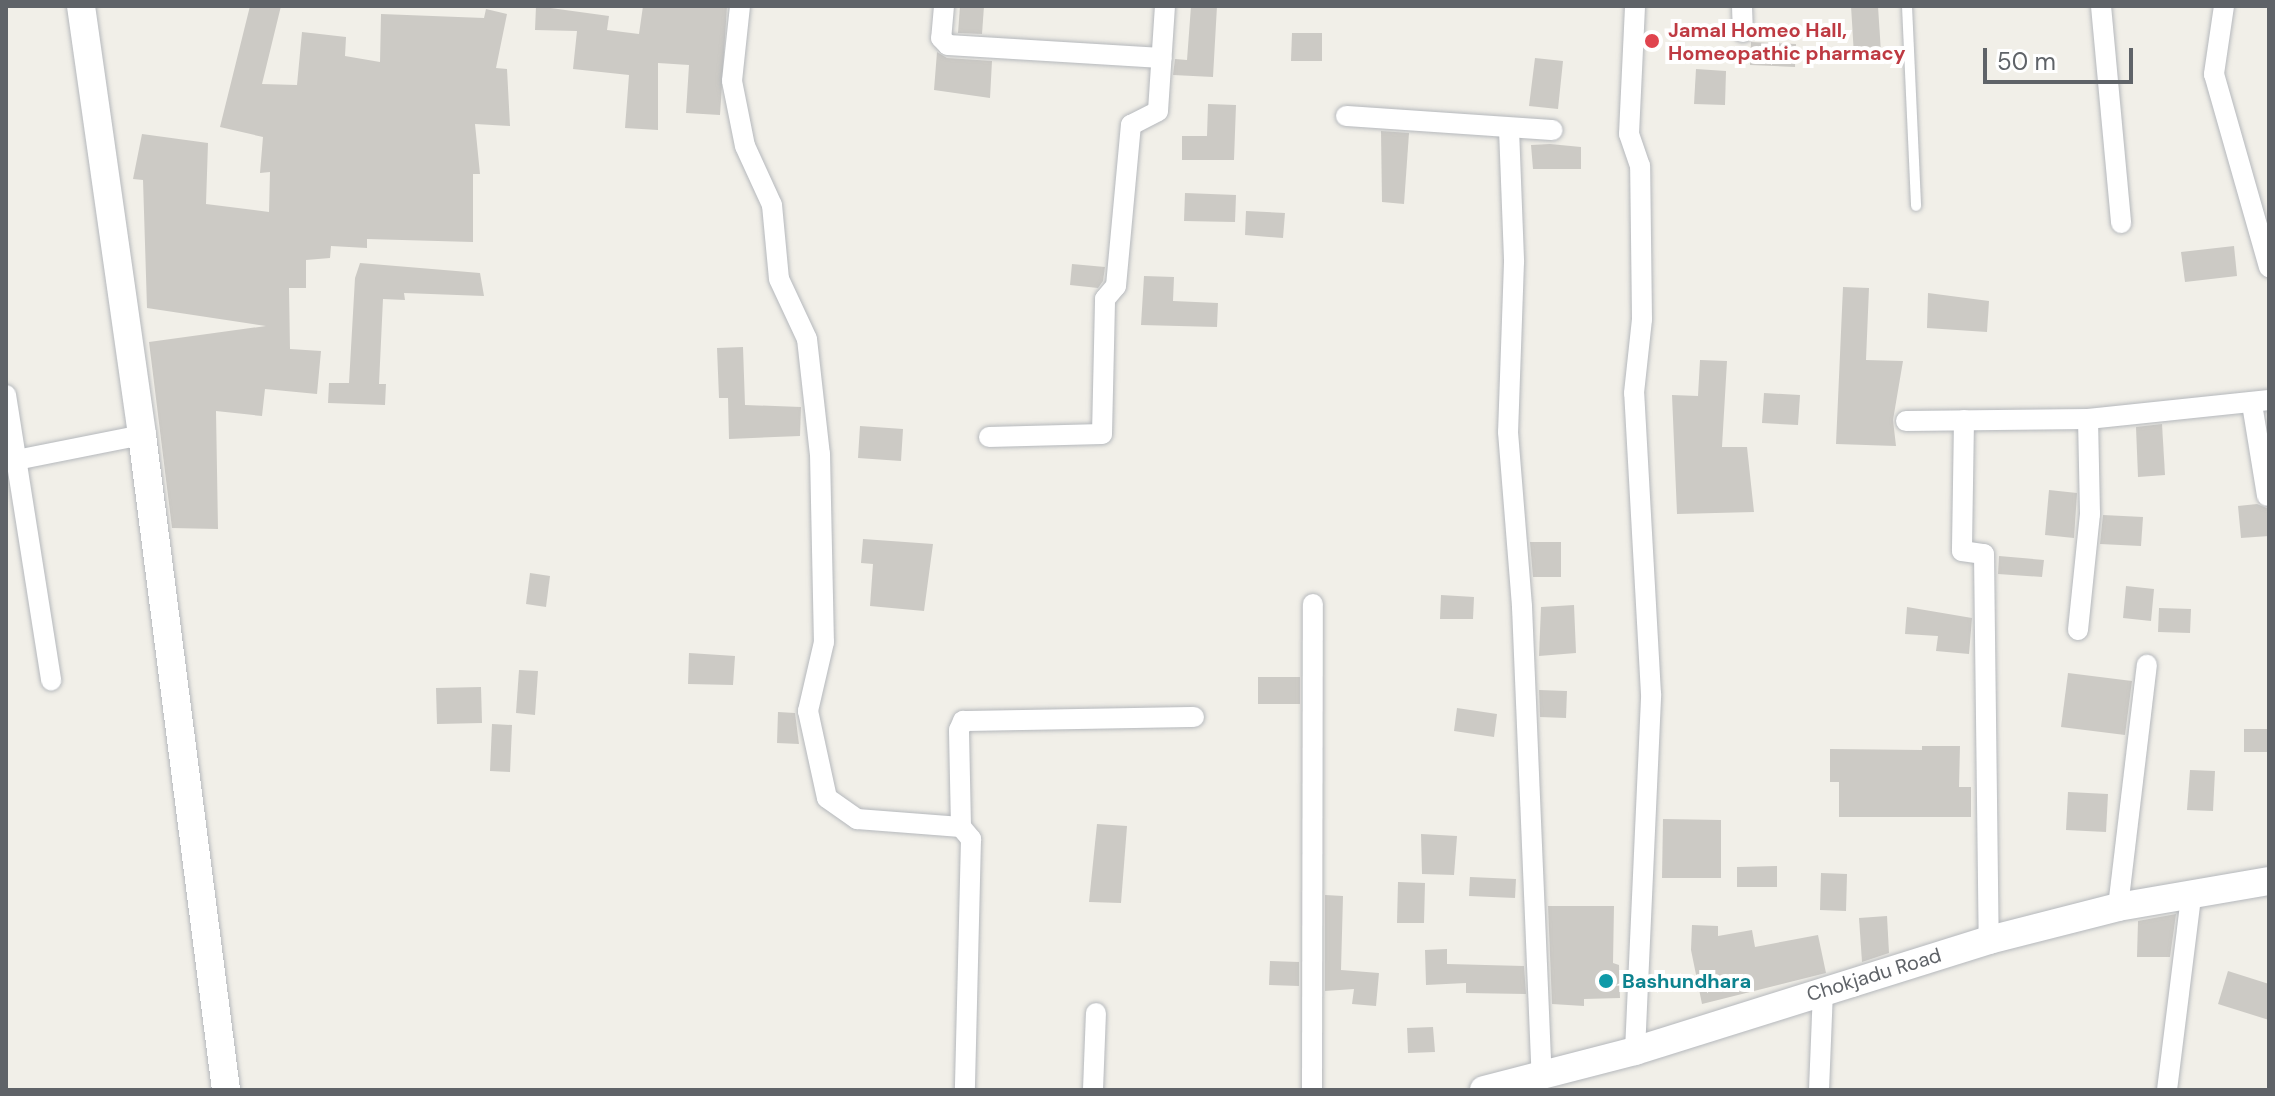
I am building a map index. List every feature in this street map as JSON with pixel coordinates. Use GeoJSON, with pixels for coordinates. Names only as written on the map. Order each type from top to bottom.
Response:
{"type":"FeatureCollection","features":[{"type":"Feature","properties":{"kind":"street"},"geometry":{"type":"LineString","coordinates":[[81,6],[142,435],[226,1090]]}},
{"type":"Feature","properties":{"kind":"street"},"geometry":{"type":"LineString","coordinates":[[740,6],[732,81],[745,146],[772,205],[779,279],[807,339],[820,454],[824,642],[808,711],[827,798],[857,819],[961,827]]}},
{"type":"Feature","properties":{"kind":"street"},"geometry":{"type":"LineString","coordinates":[[944,6],[941,38],[948,45],[1162,58]]}},
{"type":"Feature","properties":{"kind":"street"},"geometry":{"type":"LineString","coordinates":[[989,437],[1102,434],[1105,299],[1116,286],[1131,125],[1158,111],[1165,6]]}},
{"type":"Feature","properties":{"kind":"street"},"geometry":{"type":"LineString","coordinates":[[1635,6],[1629,134],[1640,166],[1642,319],[1634,393],[1651,694],[1635,1051]]}},
{"type":"Feature","properties":{"kind":"street"},"geometry":{"type":"LineString","coordinates":[[1742,6],[1743,32]]}},
{"type":"Feature","properties":{"kind":"street"},"geometry":{"type":"LineString","coordinates":[[2101,6],[2121,223]]}},
{"type":"Feature","properties":{"kind":"street"},"geometry":{"type":"LineString","coordinates":[[2224,6],[2214,74],[2269,267]]}},
{"type":"Feature","properties":{"kind":"street"},"geometry":{"type":"LineString","coordinates":[[1346,116],[1553,130]]}},
{"type":"Feature","properties":{"kind":"street"},"geometry":{"type":"LineString","coordinates":[[1509,129],[1514,262],[1508,432],[1522,607],[1542,1075]]}},
{"type":"Feature","properties":{"kind":"street"},"geometry":{"type":"LineString","coordinates":[[6,395],[11,462],[51,680]]}},
{"type":"Feature","properties":{"kind":"street"},"geometry":{"type":"LineString","coordinates":[[1906,421],[2088,419],[2261,402],[2267,496]]}},
{"type":"Feature","properties":{"kind":"street"},"geometry":{"type":"LineString","coordinates":[[2078,630],[2090,514],[2088,419]]}},
{"type":"Feature","properties":{"kind":"street"},"geometry":{"type":"LineString","coordinates":[[1964,420],[1962,551],[1984,554],[1989,940]]}},
{"type":"Feature","properties":{"kind":"street"},"geometry":{"type":"LineString","coordinates":[[11,462],[142,435]]}},
{"type":"Feature","properties":{"kind":"street"},"geometry":{"type":"LineString","coordinates":[[1312,1090],[1313,604]]}},
{"type":"Feature","properties":{"kind":"street"},"geometry":{"type":"LineString","coordinates":[[2118,907],[2147,665]]}},
{"type":"Feature","properties":{"kind":"street"},"geometry":{"type":"LineString","coordinates":[[965,1090],[973,858],[971,839],[961,827],[959,730],[963,721],[1194,717]]}},
{"type":"Feature","properties":{"kind":"street","name":"Chokjadu Road"},"geometry":{"type":"LineString","coordinates":[[1484,1090],[1635,1051],[1989,940],[2118,907],[2269,881]]}},
{"type":"Feature","properties":{"kind":"street"},"geometry":{"type":"LineString","coordinates":[[2167,1090],[2191,896]]}},
{"type":"Feature","properties":{"kind":"street"},"geometry":{"type":"LineString","coordinates":[[1819,1090],[1823,991]]}},
{"type":"Feature","properties":{"kind":"street"},"geometry":{"type":"LineString","coordinates":[[1093,1090],[1096,1013]]}},
{"type":"Feature","properties":{"kind":"lane"},"geometry":{"type":"LineString","coordinates":[[1907,6],[1916,206]]}},
{"type":"Feature","properties":{"kind":"building"},"geometry":{"type":"Polygon","coordinates":[[[250,6],[281,6],[262,84],[297,85],[302,32],[346,37],[345,56],[380,62],[381,14],[484,18],[486,9],[507,14],[496,68],[507,69],[510,126],[475,124],[480,174],[473,174],[473,242],[367,239],[367,248],[331,246],[330,258],[306,260],[306,288],[289,288],[290,349],[321,351],[317,394],[265,389],[262,416],[216,411],[218,529],[172,528],[149,342],[266,326],[147,308],[143,180],[133,179],[142,134],[208,143],[206,204],[269,212],[270,172],[260,173],[263,137],[220,127],[250,6]]]}},
{"type":"Feature","properties":{"kind":"building"},"geometry":{"type":"Polygon","coordinates":[[[536,6],[609,16],[607,30],[639,34],[643,6],[727,6],[720,115],[686,113],[689,65],[658,63],[658,130],[625,128],[629,75],[573,69],[577,31],[535,30],[536,6]]]}},
{"type":"Feature","properties":{"kind":"building"},"geometry":{"type":"Polygon","coordinates":[[[960,6],[984,6],[982,34],[958,33],[960,6]]]}},
{"type":"Feature","properties":{"kind":"building"},"geometry":{"type":"Polygon","coordinates":[[[1191,6],[1217,6],[1213,77],[1173,75],[1175,59],[1187,60],[1191,6]]]}},
{"type":"Feature","properties":{"kind":"building"},"geometry":{"type":"Polygon","coordinates":[[[1851,6],[1878,6],[1881,53],[1854,55],[1851,6]]]}},
{"type":"Feature","properties":{"kind":"building"},"geometry":{"type":"Polygon","coordinates":[[[1292,33],[1322,33],[1322,61],[1291,61],[1292,33]]]}},
{"type":"Feature","properties":{"kind":"building"},"geometry":{"type":"Polygon","coordinates":[[[1751,42],[1796,44],[1795,67],[1750,65],[1751,42]]]}},
{"type":"Feature","properties":{"kind":"building"},"geometry":{"type":"Polygon","coordinates":[[[937,52],[947,58],[992,61],[990,98],[934,90],[937,52]]]}},
{"type":"Feature","properties":{"kind":"building"},"geometry":{"type":"Polygon","coordinates":[[[1535,58],[1563,61],[1558,109],[1529,106],[1535,58]]]}},
{"type":"Feature","properties":{"kind":"building"},"geometry":{"type":"Polygon","coordinates":[[[1696,69],[1726,71],[1725,105],[1694,104],[1696,69]]]}},
{"type":"Feature","properties":{"kind":"building"},"geometry":{"type":"Polygon","coordinates":[[[1208,104],[1236,105],[1234,160],[1182,160],[1182,136],[1207,136],[1208,104]]]}},
{"type":"Feature","properties":{"kind":"building"},"geometry":{"type":"Polygon","coordinates":[[[1381,131],[1409,133],[1404,204],[1382,202],[1381,131]]]}},
{"type":"Feature","properties":{"kind":"building"},"geometry":{"type":"Polygon","coordinates":[[[1531,145],[1581,147],[1581,169],[1533,169],[1531,145]]]}},
{"type":"Feature","properties":{"kind":"building"},"geometry":{"type":"Polygon","coordinates":[[[1185,193],[1236,195],[1235,222],[1184,221],[1185,193]]]}},
{"type":"Feature","properties":{"kind":"building"},"geometry":{"type":"Polygon","coordinates":[[[1246,211],[1285,213],[1283,238],[1245,235],[1246,211]]]}},
{"type":"Feature","properties":{"kind":"building"},"geometry":{"type":"Polygon","coordinates":[[[2234,246],[2237,276],[2185,282],[2181,252],[2234,246]]]}},
{"type":"Feature","properties":{"kind":"building"},"geometry":{"type":"Polygon","coordinates":[[[360,263],[480,273],[484,296],[404,293],[405,300],[383,299],[379,384],[386,384],[385,405],[328,403],[329,383],[349,383],[355,278],[360,263]]]}},
{"type":"Feature","properties":{"kind":"building"},"geometry":{"type":"Polygon","coordinates":[[[1072,264],[1105,267],[1103,281],[1098,288],[1070,285],[1072,264]]]}},
{"type":"Feature","properties":{"kind":"building"},"geometry":{"type":"Polygon","coordinates":[[[1144,276],[1174,277],[1173,301],[1218,303],[1217,327],[1141,325],[1144,276]]]}},
{"type":"Feature","properties":{"kind":"building"},"geometry":{"type":"Polygon","coordinates":[[[1843,287],[1869,288],[1866,360],[1903,361],[1893,420],[1896,446],[1836,444],[1843,287]]]}},
{"type":"Feature","properties":{"kind":"building"},"geometry":{"type":"Polygon","coordinates":[[[1928,293],[1989,301],[1987,332],[1927,328],[1928,293]]]}},
{"type":"Feature","properties":{"kind":"building"},"geometry":{"type":"Polygon","coordinates":[[[743,347],[745,405],[801,407],[800,436],[729,439],[728,398],[719,398],[717,348],[743,347]]]}},
{"type":"Feature","properties":{"kind":"building"},"geometry":{"type":"Polygon","coordinates":[[[1700,360],[1727,361],[1722,447],[1747,447],[1754,512],[1677,514],[1672,395],[1698,396],[1700,360]]]}},
{"type":"Feature","properties":{"kind":"building"},"geometry":{"type":"Polygon","coordinates":[[[1764,393],[1800,395],[1798,425],[1762,423],[1764,393]]]}},
{"type":"Feature","properties":{"kind":"building"},"geometry":{"type":"Polygon","coordinates":[[[2162,424],[2165,475],[2138,477],[2136,427],[2162,424]]]}},
{"type":"Feature","properties":{"kind":"building"},"geometry":{"type":"Polygon","coordinates":[[[860,426],[903,429],[901,461],[858,458],[860,426]]]}},
{"type":"Feature","properties":{"kind":"building"},"geometry":{"type":"Polygon","coordinates":[[[2049,490],[2077,493],[2074,538],[2045,535],[2049,490]]]}},
{"type":"Feature","properties":{"kind":"building"},"geometry":{"type":"Polygon","coordinates":[[[2257,504],[2269,509],[2269,536],[2241,538],[2238,506],[2257,504]]]}},
{"type":"Feature","properties":{"kind":"building"},"geometry":{"type":"Polygon","coordinates":[[[2103,515],[2143,517],[2141,546],[2100,544],[2103,515]]]}},
{"type":"Feature","properties":{"kind":"building"},"geometry":{"type":"Polygon","coordinates":[[[863,539],[933,544],[924,611],[870,606],[873,564],[861,563],[863,539]]]}},
{"type":"Feature","properties":{"kind":"building"},"geometry":{"type":"Polygon","coordinates":[[[1530,542],[1561,542],[1561,577],[1533,577],[1530,542]]]}},
{"type":"Feature","properties":{"kind":"building"},"geometry":{"type":"Polygon","coordinates":[[[1999,556],[2044,560],[2042,577],[1998,574],[1999,556]]]}},
{"type":"Feature","properties":{"kind":"building"},"geometry":{"type":"Polygon","coordinates":[[[530,573],[550,576],[546,607],[526,604],[530,573]]]}},
{"type":"Feature","properties":{"kind":"building"},"geometry":{"type":"Polygon","coordinates":[[[2126,586],[2154,589],[2151,621],[2123,618],[2126,586]]]}},
{"type":"Feature","properties":{"kind":"building"},"geometry":{"type":"Polygon","coordinates":[[[1441,595],[1474,597],[1473,619],[1440,619],[1441,595]]]}},
{"type":"Feature","properties":{"kind":"building"},"geometry":{"type":"Polygon","coordinates":[[[1574,605],[1576,653],[1539,656],[1541,607],[1574,605]]]}},
{"type":"Feature","properties":{"kind":"building"},"geometry":{"type":"Polygon","coordinates":[[[1907,607],[1972,618],[1969,654],[1936,651],[1938,636],[1905,634],[1907,607]]]}},
{"type":"Feature","properties":{"kind":"building"},"geometry":{"type":"Polygon","coordinates":[[[2159,608],[2191,609],[2190,633],[2158,632],[2159,608]]]}},
{"type":"Feature","properties":{"kind":"building"},"geometry":{"type":"Polygon","coordinates":[[[689,653],[735,656],[733,685],[688,684],[689,653]]]}},
{"type":"Feature","properties":{"kind":"building"},"geometry":{"type":"Polygon","coordinates":[[[519,670],[538,671],[535,715],[516,713],[519,670]]]}},
{"type":"Feature","properties":{"kind":"building"},"geometry":{"type":"Polygon","coordinates":[[[2068,673],[2132,681],[2125,735],[2061,727],[2068,673]]]}},
{"type":"Feature","properties":{"kind":"building"},"geometry":{"type":"Polygon","coordinates":[[[1258,677],[1300,677],[1300,704],[1258,704],[1258,677]]]}},
{"type":"Feature","properties":{"kind":"building"},"geometry":{"type":"Polygon","coordinates":[[[481,687],[482,723],[437,724],[436,688],[481,687]]]}},
{"type":"Feature","properties":{"kind":"building"},"geometry":{"type":"Polygon","coordinates":[[[1539,690],[1567,691],[1566,718],[1540,717],[1539,690]]]}},
{"type":"Feature","properties":{"kind":"building"},"geometry":{"type":"Polygon","coordinates":[[[1457,708],[1497,714],[1494,737],[1454,731],[1457,708]]]}},
{"type":"Feature","properties":{"kind":"building"},"geometry":{"type":"Polygon","coordinates":[[[778,712],[795,713],[799,744],[777,743],[778,712]]]}},
{"type":"Feature","properties":{"kind":"building"},"geometry":{"type":"Polygon","coordinates":[[[492,724],[512,725],[510,772],[490,771],[492,724]]]}},
{"type":"Feature","properties":{"kind":"building"},"geometry":{"type":"Polygon","coordinates":[[[2244,729],[2269,729],[2269,752],[2244,752],[2244,729]]]}},
{"type":"Feature","properties":{"kind":"building"},"geometry":{"type":"Polygon","coordinates":[[[1922,746],[1960,746],[1959,787],[1971,787],[1971,817],[1839,817],[1839,782],[1830,782],[1830,749],[1922,750],[1922,746]]]}},
{"type":"Feature","properties":{"kind":"building"},"geometry":{"type":"Polygon","coordinates":[[[2190,770],[2215,771],[2213,811],[2187,810],[2190,770]]]}},
{"type":"Feature","properties":{"kind":"building"},"geometry":{"type":"Polygon","coordinates":[[[2068,792],[2108,794],[2106,832],[2066,830],[2068,792]]]}},
{"type":"Feature","properties":{"kind":"building"},"geometry":{"type":"Polygon","coordinates":[[[1663,819],[1721,820],[1721,878],[1662,878],[1663,819]]]}},
{"type":"Feature","properties":{"kind":"building"},"geometry":{"type":"Polygon","coordinates":[[[1097,824],[1127,826],[1121,903],[1089,902],[1097,824]]]}},
{"type":"Feature","properties":{"kind":"building"},"geometry":{"type":"Polygon","coordinates":[[[1421,834],[1457,836],[1454,875],[1422,874],[1421,834]]]}},
{"type":"Feature","properties":{"kind":"building"},"geometry":{"type":"Polygon","coordinates":[[[1777,866],[1777,887],[1737,887],[1737,867],[1777,866]]]}},
{"type":"Feature","properties":{"kind":"building"},"geometry":{"type":"Polygon","coordinates":[[[1821,873],[1847,874],[1846,911],[1820,910],[1821,873]]]}},
{"type":"Feature","properties":{"kind":"building"},"geometry":{"type":"Polygon","coordinates":[[[1470,877],[1516,879],[1515,898],[1469,896],[1470,877]]]}},
{"type":"Feature","properties":{"kind":"building"},"geometry":{"type":"Polygon","coordinates":[[[1398,882],[1425,883],[1424,923],[1397,923],[1398,882]]]}},
{"type":"Feature","properties":{"kind":"building"},"geometry":{"type":"Polygon","coordinates":[[[1325,895],[1343,896],[1341,970],[1379,973],[1376,1006],[1352,1004],[1354,989],[1325,991],[1325,895]]]}},
{"type":"Feature","properties":{"kind":"building"},"geometry":{"type":"Polygon","coordinates":[[[1548,906],[1614,906],[1613,963],[1619,965],[1620,998],[1584,999],[1584,1006],[1552,1004],[1548,906]]]}},
{"type":"Feature","properties":{"kind":"building"},"geometry":{"type":"Polygon","coordinates":[[[2176,914],[2170,957],[2137,957],[2138,921],[2176,914]]]}},
{"type":"Feature","properties":{"kind":"building"},"geometry":{"type":"Polygon","coordinates":[[[1887,916],[1889,953],[1862,962],[1859,918],[1887,916]]]}},
{"type":"Feature","properties":{"kind":"building"},"geometry":{"type":"Polygon","coordinates":[[[1692,925],[1718,926],[1718,936],[1752,930],[1755,947],[1818,935],[1826,973],[1702,1004],[1691,950],[1692,925]]]}},
{"type":"Feature","properties":{"kind":"building"},"geometry":{"type":"Polygon","coordinates":[[[1447,949],[1447,964],[1524,966],[1526,994],[1466,993],[1466,983],[1426,985],[1425,950],[1447,949]]]}},
{"type":"Feature","properties":{"kind":"building"},"geometry":{"type":"Polygon","coordinates":[[[1270,961],[1299,962],[1299,986],[1269,985],[1270,961]]]}},
{"type":"Feature","properties":{"kind":"building"},"geometry":{"type":"Polygon","coordinates":[[[2228,971],[2269,984],[2269,1020],[2218,1004],[2228,971]]]}},
{"type":"Feature","properties":{"kind":"building"},"geometry":{"type":"Polygon","coordinates":[[[1433,1027],[1435,1052],[1408,1053],[1407,1028],[1433,1027]]]}},
{"type":"Feature","properties":{"kind":"place","name":"Jamal Homeo Hall, Homeopathic pharmacy"},"geometry":{"type":"Point","coordinates":[1652,41]}},
{"type":"Feature","properties":{"kind":"place","name":"Bashundhara"},"geometry":{"type":"Point","coordinates":[1606,981]}}]}
